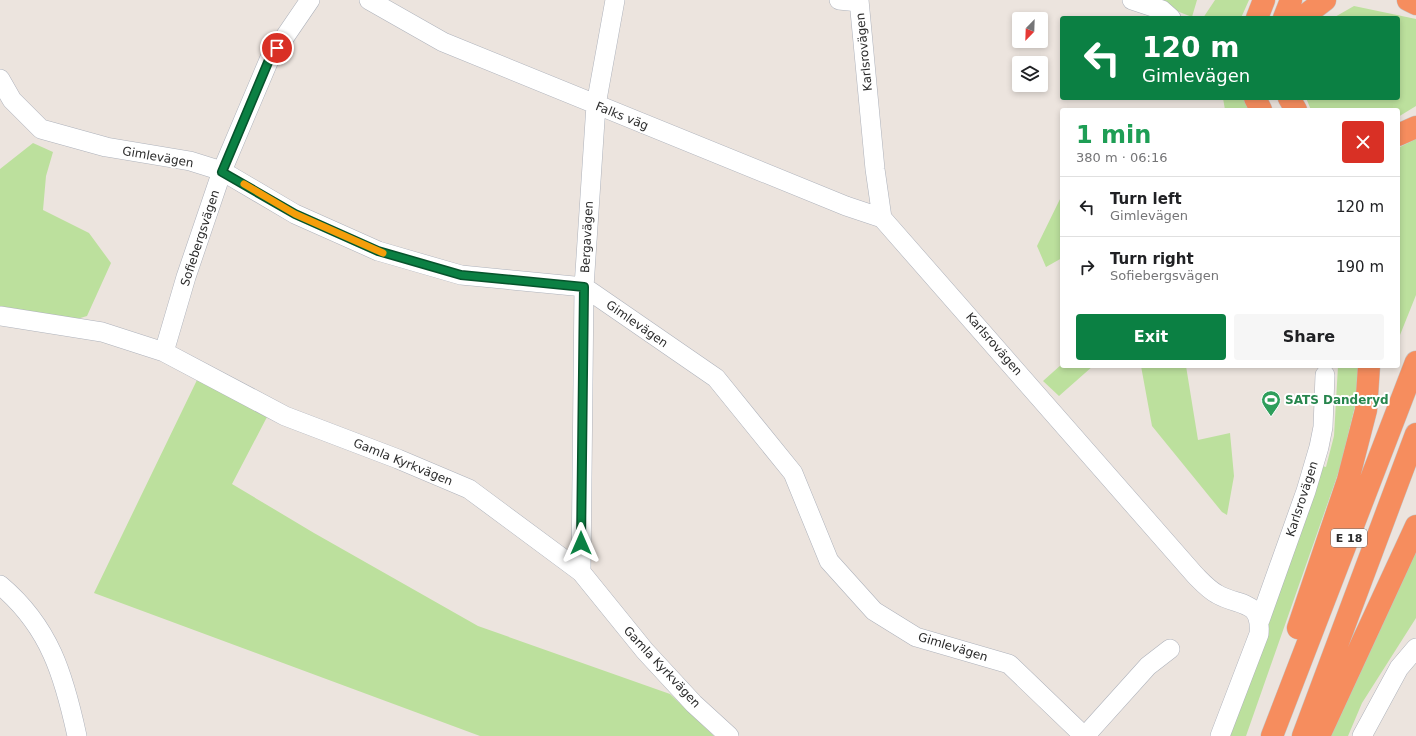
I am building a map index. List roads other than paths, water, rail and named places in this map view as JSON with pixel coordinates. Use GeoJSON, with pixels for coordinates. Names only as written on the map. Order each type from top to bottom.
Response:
{"type":"FeatureCollection","features":[{"type":"Feature","properties":{"kind":"highway"},"geometry":{"type":"LineString","coordinates":[[1259,16],[1264,0]]}},
{"type":"Feature","properties":{"kind":"highway"},"geometry":{"type":"LineString","coordinates":[[1285,16],[1290,0]]}},
{"type":"Feature","properties":{"kind":"highway"},"geometry":{"type":"LineString","coordinates":[[1306,16],[1325,0]]}},
{"type":"Feature","properties":{"kind":"highway"},"geometry":{"type":"LineString","coordinates":[[1408,0],[1416,4]]}},
{"type":"Feature","properties":{"kind":"highway"},"geometry":{"type":"LineString","coordinates":[[1400,134],[1416,127]]}},
{"type":"Feature","properties":{"kind":"highway","name":"E 18"},"geometry":{"type":"LineString","coordinates":[[1272,736],[1416,362]]}},
{"type":"Feature","properties":{"kind":"highway"},"geometry":{"type":"LineString","coordinates":[[1280,712],[1281,681],[1348,480],[1364,417],[1370,368]]}},
{"type":"Feature","properties":{"kind":"highway","name":"E 18"},"geometry":{"type":"LineString","coordinates":[[1303,736],[1416,434]]}},
{"type":"Feature","properties":{"kind":"highway"},"geometry":{"type":"LineString","coordinates":[[1319,736],[1416,526]]}},
{"type":"Feature","properties":{"kind":"street","name":"Sofiebergsvägen"},"geometry":{"type":"LineString","coordinates":[[164,352],[186,277],[222,172],[269,60],[310,0]]}},
{"type":"Feature","properties":{"kind":"street","name":"Falks väg"},"geometry":{"type":"LineString","coordinates":[[369,0],[443,42],[596,106],[846,206],[882,218]]}},
{"type":"Feature","properties":{"kind":"street","name":"Bergavägen"},"geometry":{"type":"LineString","coordinates":[[581,572],[584,287],[596,106],[615,0]]}},
{"type":"Feature","properties":{"kind":"street"},"geometry":{"type":"LineString","coordinates":[[839,0],[859,1]]}},
{"type":"Feature","properties":{"kind":"street"},"geometry":{"type":"LineString","coordinates":[[1132,0],[1162,10],[1169,16]]}},
{"type":"Feature","properties":{"kind":"street","name":"Karlsrovägen"},"geometry":{"type":"LineString","coordinates":[[859,1],[875,169],[882,218],[1195,575],[1217,594],[1254,609],[1260,620]]}},
{"type":"Feature","properties":{"kind":"street","name":"Gimlevägen"},"geometry":{"type":"LineString","coordinates":[[0,79],[12,100],[41,129],[106,147],[190,161],[222,172],[295,214],[378,251],[461,275],[584,287],[716,378],[793,473],[829,561],[874,611],[916,637],[1008,664],[1085,736]]}},
{"type":"Feature","properties":{"kind":"street","name":"Gamla Kyrkvägen"},"geometry":{"type":"LineString","coordinates":[[0,316],[102,332],[164,352],[285,416],[398,459],[469,489],[581,572],[641,647],[694,704],[728,736]]}},
{"type":"Feature","properties":{"kind":"street","name":"Karlsrovägen"},"geometry":{"type":"LineString","coordinates":[[1220,736],[1259,634],[1260,620],[1306,491],[1319,447],[1323,427],[1325,375]]}},
{"type":"Feature","properties":{"kind":"street"},"geometry":{"type":"LineString","coordinates":[[0,586],[14,597],[40,631],[55,656],[70,700],[78,736]]}},
{"type":"Feature","properties":{"kind":"street"},"geometry":{"type":"LineString","coordinates":[[1362,736],[1399,668],[1416,648]]}},
{"type":"Feature","properties":{"kind":"street"},"geometry":{"type":"LineString","coordinates":[[1085,736],[1148,666],[1170,649]]}},
{"type":"Feature","properties":{"kind":"place","name":"SATS Danderyd"},"geometry":{"type":"Point","coordinates":[1271,417]}}]}
